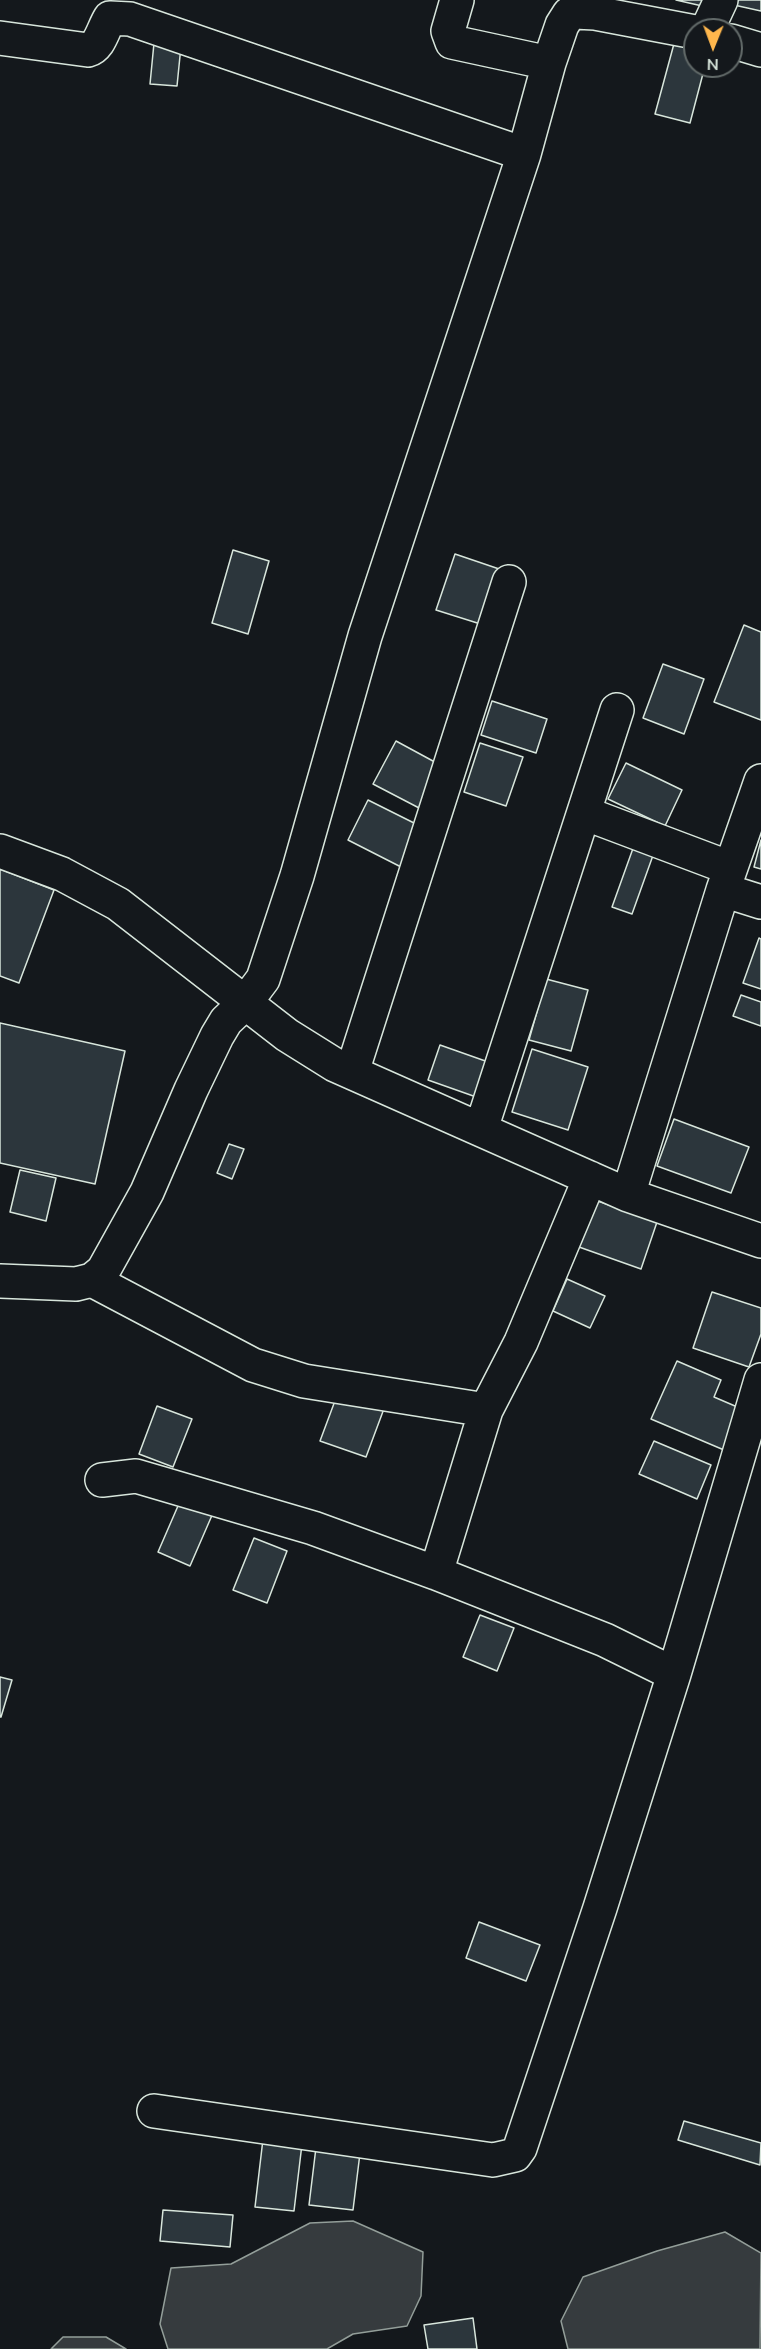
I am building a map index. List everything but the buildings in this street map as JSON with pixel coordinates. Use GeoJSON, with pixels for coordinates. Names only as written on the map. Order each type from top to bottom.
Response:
{"type":"FeatureCollection","features":[{"type":"Feature","properties":{"kind":"street"},"geometry":{"type":"LineString","coordinates":[[457,0],[448,31],[452,42],[549,63]]}},
{"type":"Feature","properties":{"kind":"street"},"geometry":{"type":"LineString","coordinates":[[713,18],[722,0]]}},
{"type":"Feature","properties":{"kind":"street"},"geometry":{"type":"LineString","coordinates":[[0,1281],[76,1284],[92,1280],[103,1271],[147,1192],[217,1036],[226,1021],[245,1004],[263,979],[297,876],[365,636],[524,154],[562,25],[569,14],[595,12],[683,30]]}},
{"type":"Feature","properties":{"kind":"street"},"geometry":{"type":"LineString","coordinates":[[0,38],[88,50],[93,49],[97,44],[110,18],[122,17],[524,154]]}},
{"type":"Feature","properties":{"kind":"street"},"geometry":{"type":"LineString","coordinates":[[743,45],[761,50]]}},
{"type":"Feature","properties":{"kind":"street"},"geometry":{"type":"LineString","coordinates":[[352,1072],[508,582]]}},
{"type":"Feature","properties":{"kind":"street"},"geometry":{"type":"LineString","coordinates":[[481,1129],[617,710]]}},
{"type":"Feature","properties":{"kind":"street"},"geometry":{"type":"LineString","coordinates":[[628,1195],[727,879],[761,781]]}},
{"type":"Feature","properties":{"kind":"street"},"geometry":{"type":"LineString","coordinates":[[584,813],[727,879],[761,902]]}},
{"type":"Feature","properties":{"kind":"street"},"geometry":{"type":"LineString","coordinates":[[0,851],[62,874],[118,903],[245,1004],[287,1035],[334,1065],[628,1195],[761,1241]]}},
{"type":"Feature","properties":{"kind":"street"},"geometry":{"type":"LineString","coordinates":[[436,1573],[486,1410],[521,1342],[590,1178]]}},
{"type":"Feature","properties":{"kind":"street"},"geometry":{"type":"LineString","coordinates":[[92,1280],[253,1365],[278,1374],[304,1381],[486,1410]]}},
{"type":"Feature","properties":{"kind":"street"},"geometry":{"type":"LineString","coordinates":[[154,2111],[494,2160],[515,2155],[520,2148],[600,1908],[674,1674],[761,1380]]}},
{"type":"Feature","properties":{"kind":"street"},"geometry":{"type":"LineString","coordinates":[[102,1480],[136,1476],[314,1528],[436,1573],[605,1640],[674,1674]]}},
{"type":"Feature","properties":{"kind":"shaded area"},"geometry":{"type":"Polygon","coordinates":[[[353,2221],[423,2252],[421,2296],[407,2326],[353,2334],[327,2349],[168,2349],[160,2324],[171,2268],[231,2264],[310,2223],[353,2221]]]}},
{"type":"Feature","properties":{"kind":"shaded area"},"geometry":{"type":"Polygon","coordinates":[[[725,2232],[761,2253],[760,2349],[568,2349],[561,2321],[583,2277],[657,2251],[725,2232]]]}},
{"type":"Feature","properties":{"kind":"shaded area"},"geometry":{"type":"Polygon","coordinates":[[[63,2337],[106,2337],[126,2349],[51,2349],[63,2337]]]}}]}
